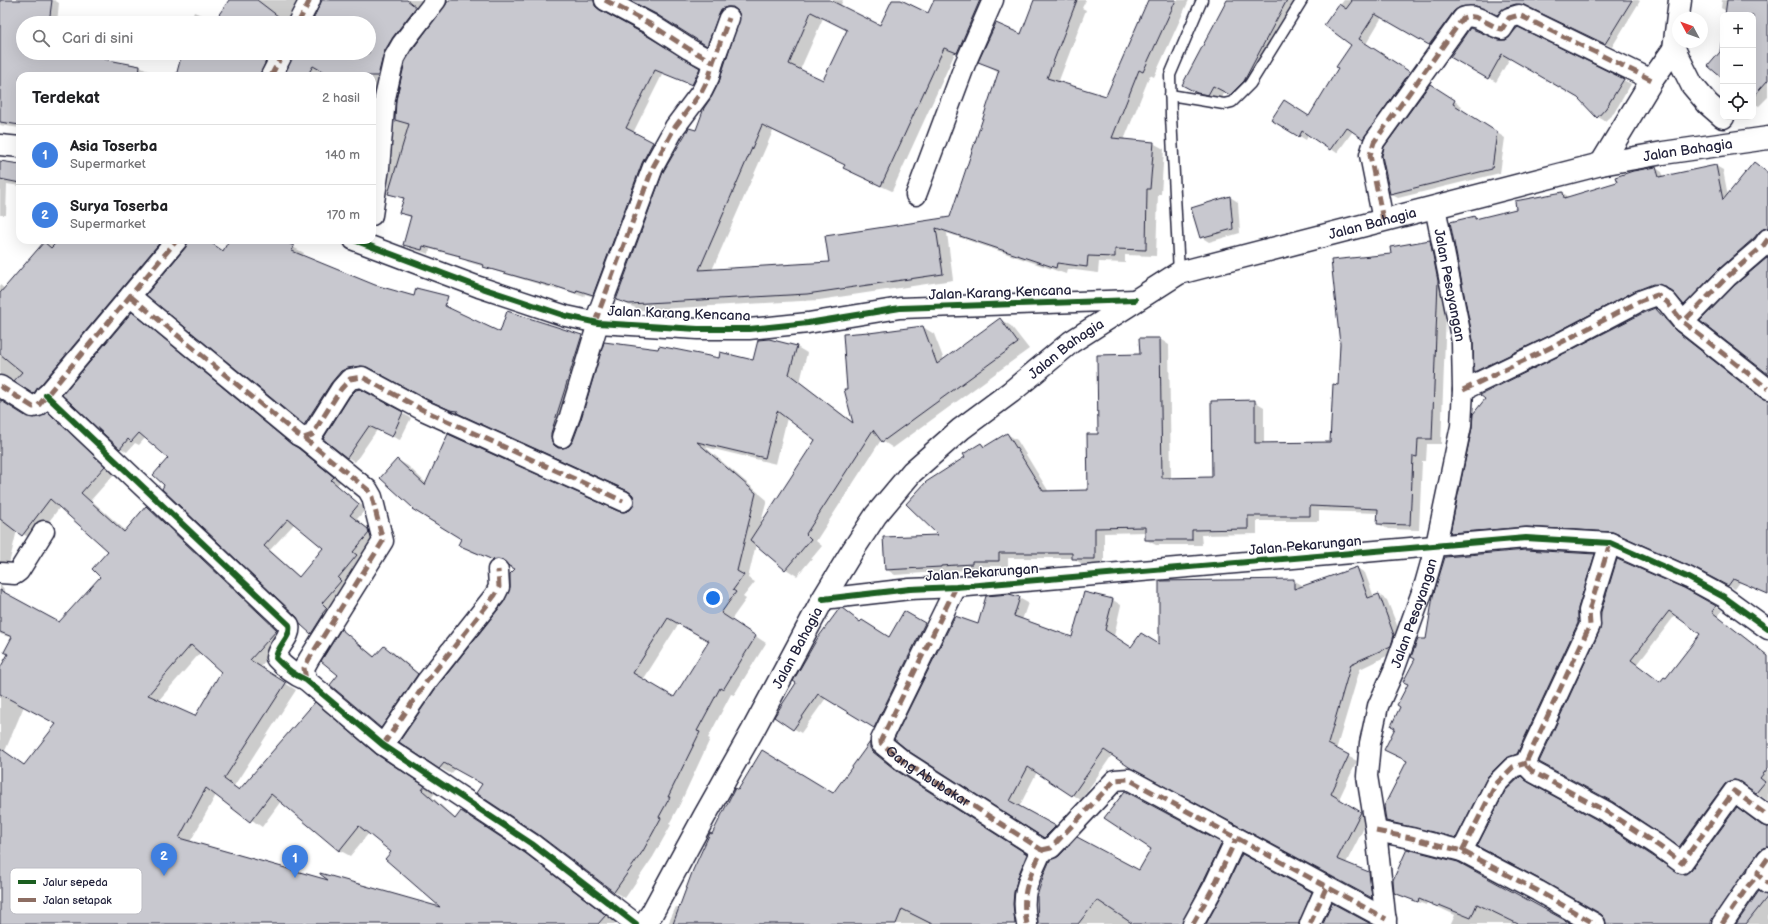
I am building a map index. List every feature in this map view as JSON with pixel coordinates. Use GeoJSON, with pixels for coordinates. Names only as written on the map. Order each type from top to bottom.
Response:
{"type":"FeatureCollection","features":[{"type":"Feature","properties":{"kind":"main road"},"geometry":{"type":"LineString","coordinates":[[1601,164],[1652,80],[1674,49],[1680,0]]}},
{"type":"Feature","properties":{"kind":"main road"},"geometry":{"type":"LineString","coordinates":[[1674,49],[1692,85],[1708,104],[1720,114]]}},
{"type":"Feature","properties":{"kind":"main road"},"geometry":{"type":"LineString","coordinates":[[1728,120],[1759,139]]}},
{"type":"Feature","properties":{"kind":"main road","name":"Jalan Bahagia"},"geometry":{"type":"LineString","coordinates":[[644,924],[652,913],[704,816],[753,730],[823,599],[876,515],[912,472],[962,429],[1011,392],[1071,342],[1178,273],[1601,164],[1759,139]]}},
{"type":"Feature","properties":{"kind":"street"},"geometry":{"type":"LineString","coordinates":[[302,16],[310,0]]}},
{"type":"Feature","properties":{"kind":"street"},"geometry":{"type":"LineString","coordinates":[[376,188],[385,98],[394,58],[402,44],[436,0]]}},
{"type":"Feature","properties":{"kind":"street"},"geometry":{"type":"LineString","coordinates":[[605,0],[650,24],[682,45],[713,62]]}},
{"type":"Feature","properties":{"kind":"street"},"geometry":{"type":"LineString","coordinates":[[916,195],[966,64],[993,0]]}},
{"type":"Feature","properties":{"kind":"street"},"geometry":{"type":"LineString","coordinates":[[1383,220],[1370,155],[1374,142],[1463,18],[1469,15],[1474,16],[1502,29],[1509,18],[1518,15],[1652,80]]}},
{"type":"Feature","properties":{"kind":"street"},"geometry":{"type":"LineString","coordinates":[[562,438],[570,416],[597,323],[653,167],[675,127],[702,91],[709,77],[713,62],[730,18]]}},
{"type":"Feature","properties":{"kind":"street"},"geometry":{"type":"LineString","coordinates":[[273,72],[279,60]]}},
{"type":"Feature","properties":{"kind":"street"},"geometry":{"type":"LineString","coordinates":[[0,145],[16,147]]}},
{"type":"Feature","properties":{"kind":"street","name":"Jalan Pesayangan"},"geometry":{"type":"LineString","coordinates":[[1386,922],[1376,831],[1367,776],[1370,743],[1378,706],[1394,670],[1425,584],[1436,545],[1461,426],[1463,390],[1462,342],[1435,207]]}},
{"type":"Feature","properties":{"kind":"street"},"geometry":{"type":"LineString","coordinates":[[1683,322],[1726,276],[1764,246],[1768,239]]}},
{"type":"Feature","properties":{"kind":"street"},"geometry":{"type":"LineString","coordinates":[[0,386],[33,408],[38,406],[174,244]]}},
{"type":"Feature","properties":{"kind":"street","name":"Jalan Karang Kencana"},"geometry":{"type":"LineString","coordinates":[[370,244],[479,287],[566,316],[597,323],[698,329],[749,329],[808,323],[900,308],[1134,300]]}},
{"type":"Feature","properties":{"kind":"street"},"geometry":{"type":"LineString","coordinates":[[1463,390],[1562,342],[1640,301],[1657,295],[1667,302],[1683,322],[1768,389]]}},
{"type":"Feature","properties":{"kind":"street"},"geometry":{"type":"LineString","coordinates":[[130,296],[298,436],[304,438],[368,490],[372,497],[382,541],[304,668],[306,680]]}},
{"type":"Feature","properties":{"kind":"street"},"geometry":{"type":"LineString","coordinates":[[304,438],[312,434],[341,389],[350,379],[362,377],[423,410],[623,501]]}},
{"type":"Feature","properties":{"kind":"street"},"geometry":{"type":"LineString","coordinates":[[46,396],[289,625],[289,633],[277,653],[276,658],[295,675],[306,680],[384,745],[532,844],[636,924]]}},
{"type":"Feature","properties":{"kind":"street"},"geometry":{"type":"LineString","coordinates":[[0,573],[15,574],[19,571],[44,531]]}},
{"type":"Feature","properties":{"kind":"street","name":"Jalan Pekarungan"},"geometry":{"type":"LineString","coordinates":[[823,599],[910,589],[956,587],[1526,538],[1610,543],[1690,578],[1724,597],[1768,629]]}},
{"type":"Feature","properties":{"kind":"street"},"geometry":{"type":"LineString","coordinates":[[1462,852],[1496,784],[1513,767],[1526,763],[1590,625],[1589,611],[1610,543]]}},
{"type":"Feature","properties":{"kind":"street"},"geometry":{"type":"LineString","coordinates":[[384,745],[428,681],[495,595],[499,587],[498,570]]}},
{"type":"Feature","properties":{"kind":"street","name":"Gang Abubakar"},"geometry":{"type":"LineString","coordinates":[[956,587],[881,740],[881,743],[903,761],[1042,850]]}},
{"type":"Feature","properties":{"kind":"street"},"geometry":{"type":"LineString","coordinates":[[1526,763],[1533,772],[1607,812],[1682,863],[1734,791],[1768,816]]}},
{"type":"Feature","properties":{"kind":"street"},"geometry":{"type":"LineString","coordinates":[[1027,924],[1024,911],[1024,894],[1042,850],[1051,848],[1115,780],[1124,778],[1131,780],[1386,922]]}},
{"type":"Feature","properties":{"kind":"street"},"geometry":{"type":"LineString","coordinates":[[1376,831],[1462,852],[1538,891],[1595,924]]}},
{"type":"Feature","properties":{"kind":"street"},"geometry":{"type":"LineString","coordinates":[[1193,924],[1214,886],[1236,839]]}},
{"type":"Feature","properties":{"kind":"street"},"geometry":{"type":"LineString","coordinates":[[1722,924],[1748,886],[1763,879],[1758,872],[1768,858]]}},
{"type":"Feature","properties":{"kind":"street"},"geometry":{"type":"LineString","coordinates":[[1310,924],[1326,888]]}},
{"type":"Feature","properties":{"kind":"lane"},"geometry":{"type":"LineString","coordinates":[[1178,273],[1170,75],[1202,0]]}},
{"type":"Feature","properties":{"kind":"lane"},"geometry":{"type":"LineString","coordinates":[[1170,95],[1224,104],[1232,102],[1250,84],[1302,0]]}},
{"type":"Feature","properties":{"kind":"building"},"geometry":{"type":"Polygon","coordinates":[[[0,0],[52,0],[50,16],[16,16],[16,60],[108,60],[140,66],[139,72],[16,72],[16,124],[0,122],[0,0]]]}},
{"type":"Feature","properties":{"kind":"building"},"geometry":{"type":"Polygon","coordinates":[[[229,0],[257,0],[278,16],[218,16],[229,0]]]}},
{"type":"Feature","properties":{"kind":"building"},"geometry":{"type":"Polygon","coordinates":[[[322,0],[407,0],[416,7],[393,37],[384,52],[378,76],[376,76],[376,72],[324,72],[313,66],[309,72],[286,72],[291,60],[376,60],[376,16],[314,16],[322,0]]]}},
{"type":"Feature","properties":{"kind":"building"},"geometry":{"type":"Polygon","coordinates":[[[449,0],[594,0],[595,6],[600,10],[644,34],[700,68],[692,85],[655,70],[626,128],[653,142],[642,163],[593,295],[577,290],[576,293],[483,267],[484,265],[459,258],[460,256],[423,246],[422,250],[403,245],[411,216],[399,213],[404,198],[388,194],[409,124],[395,120],[396,100],[405,62],[412,50],[449,0]]]}},
{"type":"Feature","properties":{"kind":"building"},"geometry":{"type":"Polygon","coordinates":[[[629,0],[830,0],[880,25],[892,0],[901,0],[928,13],[934,0],[980,0],[957,53],[944,48],[881,186],[843,168],[845,165],[762,125],[699,270],[829,262],[825,236],[950,217],[999,70],[978,62],[996,23],[1021,34],[1034,0],[1077,0],[1047,78],[1106,96],[1148,0],[1176,0],[1143,72],[1139,70],[1112,138],[1154,142],[1150,189],[1147,189],[1146,250],[1115,249],[1115,257],[1088,256],[1087,267],[1057,263],[1056,268],[936,228],[943,274],[807,294],[629,304],[616,300],[663,172],[689,128],[696,130],[704,108],[719,82],[740,16],[738,11],[733,7],[721,9],[707,46],[656,14],[629,0]],[[811,12],[789,64],[823,80],[847,30],[811,12]]]}},
{"type":"Feature","properties":{"kind":"building"},"geometry":{"type":"Polygon","coordinates":[[[1227,0],[1287,0],[1244,81],[1230,95],[1213,86],[1208,95],[1197,93],[1182,85],[1227,0]]]}},
{"type":"Feature","properties":{"kind":"building"},"geometry":{"type":"Polygon","coordinates":[[[1350,0],[1632,0],[1605,44],[1524,5],[1516,4],[1506,7],[1497,15],[1476,6],[1460,7],[1454,11],[1429,45],[1375,14],[1359,39],[1410,72],[1363,139],[1346,127],[1330,150],[1302,131],[1299,137],[1271,120],[1284,100],[1309,116],[1338,68],[1336,67],[1351,45],[1324,25],[1339,4],[1346,9],[1352,1],[1350,0]]]}},
{"type":"Feature","properties":{"kind":"building"},"geometry":{"type":"Polygon","coordinates":[[[1727,0],[1768,0],[1768,80],[1756,94],[1756,12],[1725,12],[1727,0]]]}},
{"type":"Feature","properties":{"kind":"building"},"geometry":{"type":"Polygon","coordinates":[[[1518,27],[1624,79],[1606,108],[1597,118],[1578,98],[1502,54],[1488,79],[1450,57],[1470,28],[1499,40],[1506,40],[1518,27]]]}},
{"type":"Feature","properties":{"kind":"building"},"geometry":{"type":"Polygon","coordinates":[[[1720,52],[1720,76],[1708,66],[1720,52]]]}},
{"type":"Feature","properties":{"kind":"building"},"geometry":{"type":"Polygon","coordinates":[[[180,60],[266,61],[262,72],[177,72],[180,60]]]}},
{"type":"Feature","properties":{"kind":"building"},"geometry":{"type":"Polygon","coordinates":[[[1430,84],[1455,100],[1453,104],[1497,132],[1492,169],[1390,194],[1382,156],[1384,147],[1430,84]]]}},
{"type":"Feature","properties":{"kind":"building"},"geometry":{"type":"Polygon","coordinates":[[[0,161],[16,163],[16,182],[0,179],[0,161]]]}},
{"type":"Feature","properties":{"kind":"building"},"geometry":{"type":"Polygon","coordinates":[[[1754,162],[1768,173],[1768,228],[1759,232],[1719,269],[1684,305],[1674,293],[1664,286],[1653,284],[1635,291],[1557,332],[1474,372],[1473,340],[1450,222],[1475,216],[1475,219],[1516,209],[1515,201],[1563,192],[1564,198],[1617,182],[1615,177],[1633,171],[1656,167],[1659,177],[1716,165],[1723,200],[1754,162]]]}},
{"type":"Feature","properties":{"kind":"building"},"geometry":{"type":"Polygon","coordinates":[[[1230,196],[1233,229],[1200,238],[1191,208],[1230,196]]]}},
{"type":"Feature","properties":{"kind":"building"},"geometry":{"type":"Polygon","coordinates":[[[1430,240],[1438,281],[1432,439],[1418,439],[1417,457],[1413,456],[1410,525],[1377,524],[1378,509],[1310,506],[1310,516],[1248,516],[1248,529],[1192,530],[1192,540],[1145,540],[1145,527],[1095,528],[1095,559],[1072,559],[1072,553],[999,553],[999,561],[972,561],[972,564],[885,570],[883,537],[938,535],[906,504],[926,482],[965,457],[963,454],[981,443],[984,447],[1007,433],[1043,491],[1088,490],[1087,434],[1098,434],[1097,355],[1140,354],[1139,338],[1160,338],[1162,478],[1212,477],[1211,401],[1255,400],[1255,443],[1330,442],[1333,384],[1338,385],[1340,344],[1331,260],[1391,254],[1390,247],[1430,240]]]}},
{"type":"Feature","properties":{"kind":"building"},"geometry":{"type":"Polygon","coordinates":[[[42,244],[46,244],[51,248],[55,244],[159,244],[33,394],[14,381],[22,372],[0,354],[0,293],[42,244]]]}},
{"type":"Feature","properties":{"kind":"building"},"geometry":{"type":"Polygon","coordinates":[[[187,244],[213,244],[223,251],[227,244],[290,244],[294,246],[292,251],[375,285],[414,296],[416,288],[448,296],[445,306],[500,332],[507,311],[582,335],[551,433],[553,444],[558,448],[569,446],[573,441],[604,342],[658,349],[659,346],[719,358],[720,352],[753,360],[758,340],[769,339],[797,346],[789,374],[853,423],[844,389],[847,389],[843,334],[869,333],[923,326],[937,364],[1000,318],[1018,343],[882,442],[873,430],[806,534],[811,539],[785,570],[750,540],[815,440],[777,411],[765,458],[697,442],[756,493],[737,571],[744,575],[733,590],[736,592],[721,613],[756,636],[723,690],[720,688],[697,731],[700,732],[668,797],[670,797],[659,817],[661,818],[643,851],[614,892],[539,835],[476,793],[482,784],[444,763],[439,769],[399,742],[436,688],[504,602],[510,587],[510,574],[515,569],[503,560],[493,560],[458,545],[461,539],[412,509],[413,508],[380,478],[397,459],[425,485],[448,434],[618,511],[624,512],[630,510],[634,505],[633,495],[628,491],[457,413],[458,411],[450,410],[428,400],[367,367],[360,366],[341,371],[331,383],[304,425],[146,295],[186,247],[187,244]],[[668,618],[633,673],[674,697],[709,641],[668,618]]]}},
{"type":"Feature","properties":{"kind":"building"},"geometry":{"type":"Polygon","coordinates":[[[1768,257],[1768,374],[1700,321],[1735,285],[1768,257]]]}},
{"type":"Feature","properties":{"kind":"building"},"geometry":{"type":"Polygon","coordinates":[[[1655,308],[1676,331],[1761,398],[1768,400],[1768,594],[1733,579],[1728,586],[1694,568],[1613,532],[1527,527],[1450,533],[1472,428],[1473,414],[1485,399],[1480,395],[1655,308]]]}},
{"type":"Feature","properties":{"kind":"building"},"geometry":{"type":"Polygon","coordinates":[[[132,312],[291,444],[334,477],[331,480],[359,504],[350,515],[368,529],[369,533],[353,552],[357,555],[338,578],[341,581],[322,603],[327,608],[311,634],[301,625],[297,617],[162,489],[164,485],[153,475],[168,458],[139,433],[131,442],[128,439],[120,449],[62,395],[132,312]],[[288,519],[264,546],[299,577],[323,548],[288,519]]]}},
{"type":"Feature","properties":{"kind":"building"},"geometry":{"type":"Polygon","coordinates":[[[360,389],[403,412],[392,437],[369,426],[347,458],[323,439],[350,396],[356,390],[360,389]]]}},
{"type":"Feature","properties":{"kind":"building"},"geometry":{"type":"Polygon","coordinates":[[[0,400],[27,417],[40,417],[48,412],[105,466],[81,493],[124,532],[146,506],[277,630],[250,660],[286,683],[224,779],[239,790],[315,702],[376,754],[425,786],[422,790],[455,819],[461,811],[525,853],[606,915],[598,924],[0,924],[0,748],[24,765],[56,724],[0,694],[0,668],[8,654],[4,652],[12,637],[0,632],[0,590],[59,622],[100,577],[92,569],[108,551],[50,499],[22,536],[0,519],[0,400]],[[191,645],[148,695],[195,716],[221,672],[191,645]],[[206,788],[179,838],[328,880],[320,873],[440,907],[385,859],[391,852],[359,826],[339,851],[271,794],[250,822],[206,788]]]}},
{"type":"Feature","properties":{"kind":"building"},"geometry":{"type":"Polygon","coordinates":[[[1526,550],[1595,554],[1578,608],[1578,623],[1517,754],[1505,759],[1488,776],[1456,838],[1386,821],[1384,806],[1407,761],[1384,750],[1395,728],[1391,726],[1400,707],[1397,705],[1408,684],[1403,682],[1415,659],[1411,657],[1418,639],[1426,639],[1433,596],[1445,557],[1526,550]]]}},
{"type":"Feature","properties":{"kind":"building"},"geometry":{"type":"Polygon","coordinates":[[[1617,559],[1684,588],[1716,606],[1712,612],[1768,656],[1768,768],[1760,778],[1765,782],[1756,793],[1735,780],[1729,781],[1725,784],[1679,847],[1613,802],[1539,762],[1600,630],[1601,612],[1617,559]],[[1669,611],[1631,660],[1660,682],[1664,677],[1666,678],[1700,634],[1669,611]]]}},
{"type":"Feature","properties":{"kind":"building"},"geometry":{"type":"Polygon","coordinates":[[[1357,567],[1368,598],[1379,594],[1394,635],[1391,646],[1351,664],[1328,744],[1349,755],[1331,794],[1361,812],[1337,859],[1369,872],[1372,898],[1132,769],[1104,750],[1072,796],[1028,767],[1010,801],[1056,826],[1044,838],[910,752],[894,739],[955,616],[978,624],[986,596],[1009,594],[1020,597],[1014,616],[1072,637],[1084,592],[1113,599],[1105,630],[1131,647],[1141,633],[1159,644],[1159,581],[1294,579],[1294,589],[1357,567]]]}},
{"type":"Feature","properties":{"kind":"building"},"geometry":{"type":"Polygon","coordinates":[[[842,608],[860,622],[862,620],[889,637],[904,611],[925,623],[874,728],[818,694],[793,730],[774,717],[796,683],[793,681],[817,639],[839,609],[842,608]]]}},
{"type":"Feature","properties":{"kind":"building"},"geometry":{"type":"Polygon","coordinates":[[[341,629],[374,657],[384,646],[418,674],[381,728],[330,685],[338,675],[321,661],[341,629]]]}},
{"type":"Feature","properties":{"kind":"building"},"geometry":{"type":"Polygon","coordinates":[[[870,742],[870,748],[873,752],[897,771],[1027,854],[1014,892],[1013,904],[1015,924],[932,924],[902,909],[896,924],[673,924],[693,870],[710,833],[712,834],[735,788],[738,790],[762,750],[833,793],[870,742]]]}},
{"type":"Feature","properties":{"kind":"building"},"geometry":{"type":"Polygon","coordinates":[[[1521,776],[1528,782],[1601,822],[1680,874],[1686,874],[1691,870],[1737,807],[1761,825],[1768,827],[1768,847],[1759,851],[1713,918],[1711,924],[1606,924],[1605,919],[1601,914],[1477,846],[1505,791],[1521,776]]]}},
{"type":"Feature","properties":{"kind":"building"},"geometry":{"type":"Polygon","coordinates":[[[1125,791],[1222,843],[1182,924],[1133,924],[1097,900],[1078,924],[1038,924],[1037,896],[1050,860],[1059,856],[1077,837],[1139,870],[1151,849],[1104,818],[1125,791]]]}},
{"type":"Feature","properties":{"kind":"building"},"geometry":{"type":"Polygon","coordinates":[[[1407,849],[1458,862],[1572,924],[1518,924],[1477,904],[1471,918],[1439,905],[1438,907],[1419,899],[1418,902],[1394,893],[1393,880],[1407,849]]]}},
{"type":"Feature","properties":{"kind":"building"},"geometry":{"type":"Polygon","coordinates":[[[1242,854],[1312,892],[1299,924],[1206,924],[1242,854]]]}},
{"type":"Feature","properties":{"kind":"building"},"geometry":{"type":"Polygon","coordinates":[[[1759,891],[1768,896],[1746,924],[1736,924],[1759,891]]]}},
{"type":"Feature","properties":{"kind":"building"},"geometry":{"type":"Polygon","coordinates":[[[1332,903],[1371,924],[1323,924],[1332,903]]]}},
{"type":"Feature","properties":{"kind":"marked path"},"geometry":{"type":"LineString","coordinates":[[302,16],[310,0]]}},
{"type":"Feature","properties":{"kind":"marked path"},"geometry":{"type":"LineString","coordinates":[[605,0],[650,24],[689,49],[713,62]]}},
{"type":"Feature","properties":{"kind":"marked path"},"geometry":{"type":"LineString","coordinates":[[1383,220],[1370,155],[1374,142],[1463,18],[1478,18],[1502,29],[1509,18],[1519,15],[1652,80]]}},
{"type":"Feature","properties":{"kind":"marked path"},"geometry":{"type":"LineString","coordinates":[[595,322],[653,167],[675,127],[702,91],[709,77],[729,18]]}},
{"type":"Feature","properties":{"kind":"marked path"},"geometry":{"type":"LineString","coordinates":[[273,72],[279,60]]}},
{"type":"Feature","properties":{"kind":"marked path"},"geometry":{"type":"LineString","coordinates":[[1768,239],[1763,246],[1727,277],[1683,322],[1768,389]]}},
{"type":"Feature","properties":{"kind":"marked path"},"geometry":{"type":"LineString","coordinates":[[0,386],[33,407],[38,406],[174,244]]}},
{"type":"Feature","properties":{"kind":"marked path"},"geometry":{"type":"LineString","coordinates":[[1463,390],[1562,342],[1640,301],[1657,295],[1667,302],[1683,322]]}},
{"type":"Feature","properties":{"kind":"marked path"},"geometry":{"type":"LineString","coordinates":[[130,296],[298,435],[304,438],[312,435],[341,389],[350,379],[362,377],[423,410],[623,501]]}},
{"type":"Feature","properties":{"kind":"marked path"},"geometry":{"type":"LineString","coordinates":[[304,438],[368,490],[372,497],[383,541],[304,668],[306,680]]}},
{"type":"Feature","properties":{"kind":"marked path"},"geometry":{"type":"LineString","coordinates":[[1610,543],[1589,611],[1590,625],[1527,760],[1527,766],[1533,772],[1607,812],[1682,863],[1734,791],[1768,816]]}},
{"type":"Feature","properties":{"kind":"marked path"},"geometry":{"type":"LineString","coordinates":[[383,745],[427,681],[495,595],[499,587],[498,570]]}},
{"type":"Feature","properties":{"kind":"marked path"},"geometry":{"type":"LineString","coordinates":[[956,587],[881,740],[881,743],[903,761],[1042,850]]}},
{"type":"Feature","properties":{"kind":"marked path"},"geometry":{"type":"LineString","coordinates":[[1462,851],[1496,784],[1513,767],[1526,763]]}},
{"type":"Feature","properties":{"kind":"marked path"},"geometry":{"type":"LineString","coordinates":[[1042,850],[1051,848],[1115,780],[1128,779],[1386,919]]}},
{"type":"Feature","properties":{"kind":"marked path"},"geometry":{"type":"LineString","coordinates":[[1376,831],[1462,851],[1538,891],[1595,924]]}},
{"type":"Feature","properties":{"kind":"marked path"},"geometry":{"type":"LineString","coordinates":[[1193,924],[1214,886],[1236,839]]}},
{"type":"Feature","properties":{"kind":"marked path"},"geometry":{"type":"LineString","coordinates":[[1027,924],[1025,913],[1025,894],[1042,850]]}},
{"type":"Feature","properties":{"kind":"marked path"},"geometry":{"type":"LineString","coordinates":[[1768,858],[1758,872],[1758,875],[1768,884]]}},
{"type":"Feature","properties":{"kind":"marked path"},"geometry":{"type":"LineString","coordinates":[[1722,924],[1748,886],[1758,875]]}},
{"type":"Feature","properties":{"kind":"marked path"},"geometry":{"type":"LineString","coordinates":[[1310,924],[1326,888]]}},
{"type":"Feature","properties":{"kind":"cycle path"},"geometry":{"type":"LineString","coordinates":[[365,244],[479,287],[566,316],[598,323],[698,329],[749,329],[808,323],[900,308],[1135,300]]}},
{"type":"Feature","properties":{"kind":"cycle path"},"geometry":{"type":"LineString","coordinates":[[46,395],[289,625],[288,634],[279,649],[276,658],[283,665],[306,680],[383,745],[532,844],[636,924]]}},
{"type":"Feature","properties":{"kind":"cycle path"},"geometry":{"type":"LineString","coordinates":[[823,599],[910,589],[956,587],[1526,538],[1610,543],[1689,578],[1724,597],[1768,629]]}},
{"type":"Feature","properties":{"kind":"place","name":"Surya Toserba"},"geometry":{"type":"Point","coordinates":[164,876]}},
{"type":"Feature","properties":{"kind":"place","name":"Asia Toserba"},"geometry":{"type":"Point","coordinates":[295,878]}}]}
